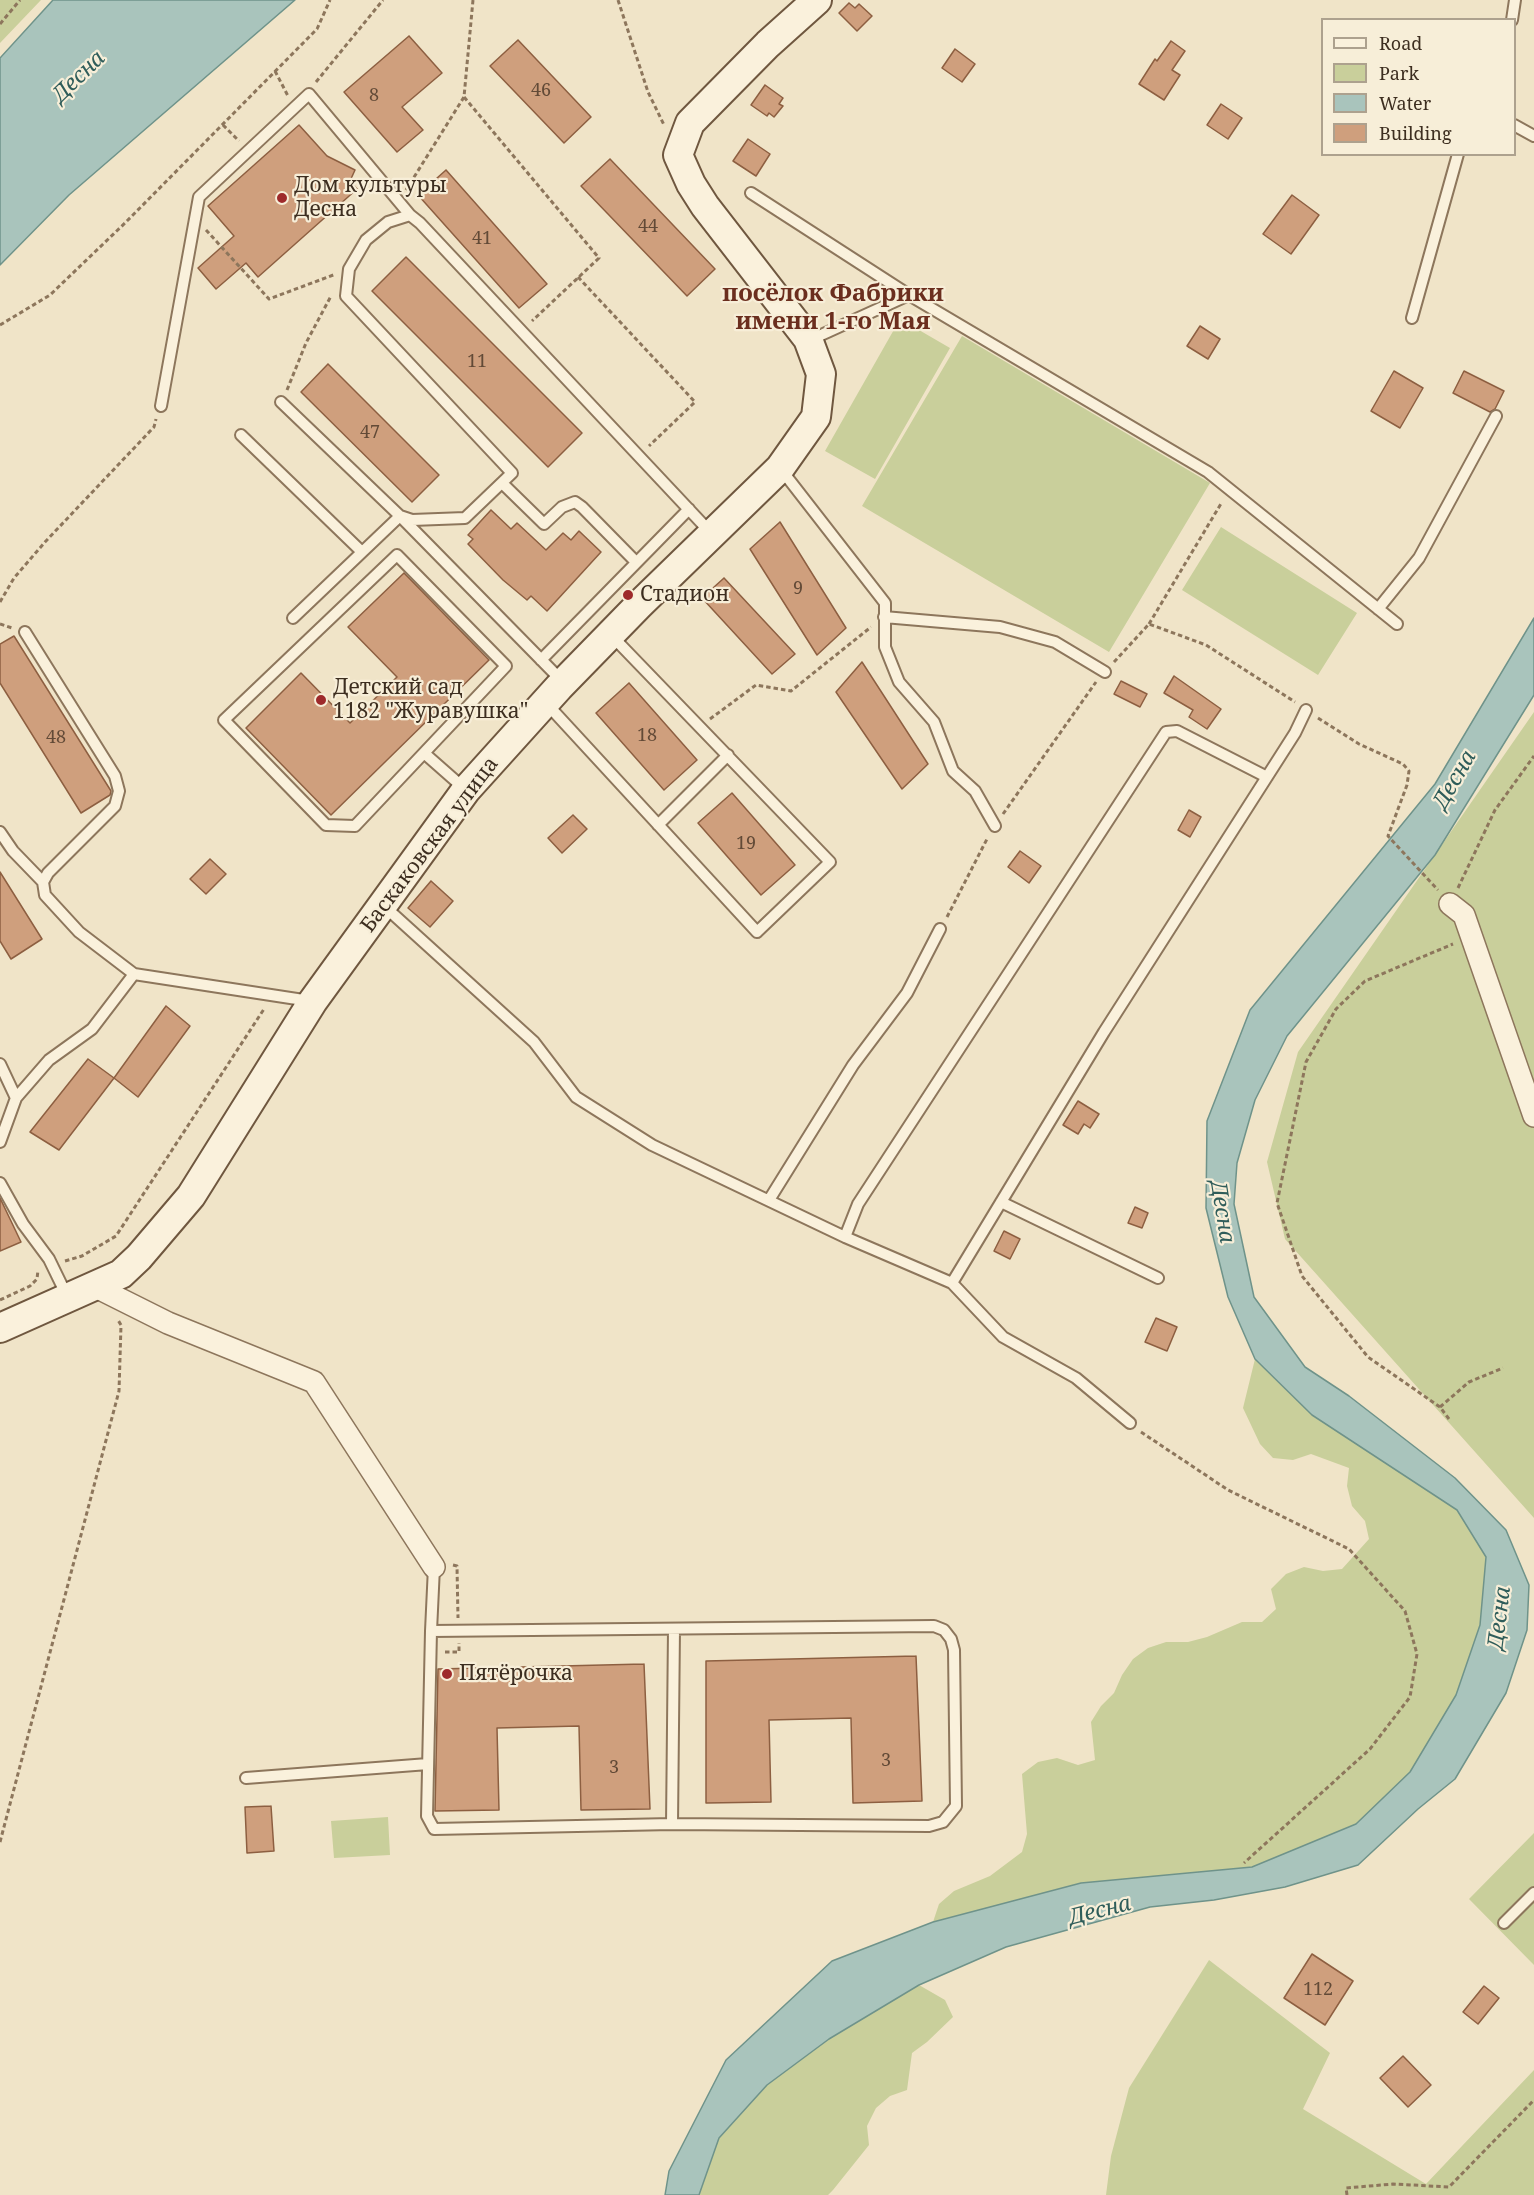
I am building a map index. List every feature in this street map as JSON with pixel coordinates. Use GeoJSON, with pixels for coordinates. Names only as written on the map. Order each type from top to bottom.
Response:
{"type":"FeatureCollection","features":[{"type":"Feature","properties":{"kind":"street"},"geometry":{"type":"LineString","coordinates":[[678,155],[690,123],[768,44],[817,0]]}},
{"type":"Feature","properties":{"kind":"street","name":"Баскаковская улица"},"geometry":{"type":"LineString","coordinates":[[0,1328],[96,1287],[121,1274],[133,1263],[191,1196],[313,1001],[466,790],[611,635],[780,468],[816,417],[821,374],[808,340],[705,206],[691,184],[678,155]]}},
{"type":"Feature","properties":{"kind":"street"},"geometry":{"type":"LineString","coordinates":[[1450,904],[1464,915],[1534,1116]]}},
{"type":"Feature","properties":{"kind":"street"},"geometry":{"type":"LineString","coordinates":[[96,1287],[168,1323],[314,1382],[440,1565]]}},
{"type":"Feature","properties":{"kind":"lane"},"geometry":{"type":"LineString","coordinates":[[1512,18],[1515,0]]}},
{"type":"Feature","properties":{"kind":"lane"},"geometry":{"type":"LineString","coordinates":[[161,406],[199,197],[309,94],[400,200],[410,215],[712,533]]}},
{"type":"Feature","properties":{"kind":"lane"},"geometry":{"type":"LineString","coordinates":[[1516,127],[1534,136]]}},
{"type":"Feature","properties":{"kind":"lane"},"geometry":{"type":"LineString","coordinates":[[1412,318],[1457,156]]}},
{"type":"Feature","properties":{"kind":"lane"},"geometry":{"type":"LineString","coordinates":[[751,193],[909,295],[1208,472],[1397,624]]}},
{"type":"Feature","properties":{"kind":"lane"},"geometry":{"type":"LineString","coordinates":[[400,516],[412,520],[465,518],[512,473],[346,296],[349,269],[366,240],[388,222],[410,215]]}},
{"type":"Feature","properties":{"kind":"lane"},"geometry":{"type":"LineString","coordinates":[[808,340],[909,295]]}},
{"type":"Feature","properties":{"kind":"lane"},"geometry":{"type":"LineString","coordinates":[[281,402],[400,516],[541,660],[555,693],[658,825],[757,932],[830,862],[611,635]]}},
{"type":"Feature","properties":{"kind":"lane"},"geometry":{"type":"LineString","coordinates":[[1378,609],[1419,558],[1496,416]]}},
{"type":"Feature","properties":{"kind":"lane"},"geometry":{"type":"LineString","coordinates":[[241,435],[362,552]]}},
{"type":"Feature","properties":{"kind":"lane"},"geometry":{"type":"LineString","coordinates":[[780,468],[885,603],[885,647],[899,682],[934,722],[952,771],[975,791],[995,826]]}},
{"type":"Feature","properties":{"kind":"lane"},"geometry":{"type":"LineString","coordinates":[[502,483],[544,524],[562,507],[575,502],[636,562]]}},
{"type":"Feature","properties":{"kind":"lane"},"geometry":{"type":"LineString","coordinates":[[541,660],[689,508]]}},
{"type":"Feature","properties":{"kind":"lane"},"geometry":{"type":"LineString","coordinates":[[293,618],[400,516]]}},
{"type":"Feature","properties":{"kind":"lane"},"geometry":{"type":"LineString","coordinates":[[397,555],[506,666],[424,753],[355,826],[326,825],[224,720],[397,555]]}},
{"type":"Feature","properties":{"kind":"lane"},"geometry":{"type":"LineString","coordinates":[[884,617],[1000,627],[1054,642],[1105,672]]}},
{"type":"Feature","properties":{"kind":"lane"},"geometry":{"type":"LineString","coordinates":[[26,632],[115,776],[119,791],[115,806],[48,873],[43,882]]}},
{"type":"Feature","properties":{"kind":"lane"},"geometry":{"type":"LineString","coordinates":[[952,1283],[1104,1032],[1267,777],[1306,710]]}},
{"type":"Feature","properties":{"kind":"lane"},"geometry":{"type":"LineString","coordinates":[[845,1237],[858,1204],[1166,732],[1177,731],[1267,777]]}},
{"type":"Feature","properties":{"kind":"lane"},"geometry":{"type":"LineString","coordinates":[[424,753],[466,790]]}},
{"type":"Feature","properties":{"kind":"lane"},"geometry":{"type":"LineString","coordinates":[[658,825],[728,755]]}},
{"type":"Feature","properties":{"kind":"lane"},"geometry":{"type":"LineString","coordinates":[[0,832],[13,852],[43,882],[45,895],[63,917],[134,974],[313,1001]]}},
{"type":"Feature","properties":{"kind":"lane"},"geometry":{"type":"LineString","coordinates":[[384,905],[534,1042],[576,1097],[652,1145],[845,1237],[952,1283],[1003,1337],[1076,1378],[1130,1423]]}},
{"type":"Feature","properties":{"kind":"lane"},"geometry":{"type":"LineString","coordinates":[[769,1200],[853,1065],[907,993],[940,929]]}},
{"type":"Feature","properties":{"kind":"lane"},"geometry":{"type":"LineString","coordinates":[[0,1142],[16,1098],[49,1060],[92,1029],[134,974]]}},
{"type":"Feature","properties":{"kind":"lane"},"geometry":{"type":"LineString","coordinates":[[0,1064],[16,1098]]}},
{"type":"Feature","properties":{"kind":"lane"},"geometry":{"type":"LineString","coordinates":[[0,1183],[23,1224],[49,1259],[69,1299]]}},
{"type":"Feature","properties":{"kind":"lane"},"geometry":{"type":"LineString","coordinates":[[1001,1202],[1158,1278]]}},
{"type":"Feature","properties":{"kind":"lane"},"geometry":{"type":"LineString","coordinates":[[431,1631],[934,1626],[944,1630],[951,1639],[954,1650],[956,1806],[943,1822],[929,1826],[672,1824],[434,1829],[427,1816],[430,1653],[431,1631],[440,1565]]}},
{"type":"Feature","properties":{"kind":"lane"},"geometry":{"type":"LineString","coordinates":[[672,1824],[674,1629]]}},
{"type":"Feature","properties":{"kind":"lane"},"geometry":{"type":"LineString","coordinates":[[246,1778],[428,1764]]}},
{"type":"Feature","properties":{"kind":"lane"},"geometry":{"type":"LineString","coordinates":[[1504,1923],[1534,1893]]}},
{"type":"Feature","properties":{"kind":"path"},"geometry":{"type":"LineString","coordinates":[[0,24],[20,0]]}},
{"type":"Feature","properties":{"kind":"path"},"geometry":{"type":"LineString","coordinates":[[0,325],[50,295],[223,125],[317,29],[330,0]]}},
{"type":"Feature","properties":{"kind":"path"},"geometry":{"type":"LineString","coordinates":[[309,94],[318,78],[383,0]]}},
{"type":"Feature","properties":{"kind":"path"},"geometry":{"type":"LineString","coordinates":[[400,200],[464,97],[473,0]]}},
{"type":"Feature","properties":{"kind":"path"},"geometry":{"type":"LineString","coordinates":[[618,0],[648,92],[678,155]]}},
{"type":"Feature","properties":{"kind":"path"},"geometry":{"type":"LineString","coordinates":[[275,71],[292,104],[286,116]]}},
{"type":"Feature","properties":{"kind":"path"},"geometry":{"type":"LineString","coordinates":[[464,97],[599,258],[522,331]]}},
{"type":"Feature","properties":{"kind":"path"},"geometry":{"type":"LineString","coordinates":[[223,125],[248,151]]}},
{"type":"Feature","properties":{"kind":"path"},"geometry":{"type":"LineString","coordinates":[[195,218],[269,299],[349,269]]}},
{"type":"Feature","properties":{"kind":"path"},"geometry":{"type":"LineString","coordinates":[[281,402],[324,307],[349,269]]}},
{"type":"Feature","properties":{"kind":"path"},"geometry":{"type":"LineString","coordinates":[[578,278],[695,402],[639,455]]}},
{"type":"Feature","properties":{"kind":"path"},"geometry":{"type":"LineString","coordinates":[[0,602],[14,578],[45,542],[153,427],[161,406]]}},
{"type":"Feature","properties":{"kind":"path"},"geometry":{"type":"LineString","coordinates":[[1149,624],[1229,490]]}},
{"type":"Feature","properties":{"kind":"path"},"geometry":{"type":"LineString","coordinates":[[700,727],[756,685],[791,691],[884,617]]}},
{"type":"Feature","properties":{"kind":"path"},"geometry":{"type":"LineString","coordinates":[[1407,785],[1388,836],[1450,904],[1495,810],[1534,756]]}},
{"type":"Feature","properties":{"kind":"path"},"geometry":{"type":"LineString","coordinates":[[1449,1419],[1440,1407],[1368,1357],[1302,1276],[1277,1203],[1306,1062],[1336,1009],[1365,981],[1472,936]]}},
{"type":"Feature","properties":{"kind":"path"},"geometry":{"type":"LineString","coordinates":[[0,1300],[30,1286],[37,1279],[38,1265],[59,1252],[65,1262],[71,1261],[116,1236],[274,994]]}},
{"type":"Feature","properties":{"kind":"path"},"geometry":{"type":"LineString","coordinates":[[0,1842],[119,1391],[121,1325],[114,1314],[123,1318]]}},
{"type":"Feature","properties":{"kind":"path"},"geometry":{"type":"LineString","coordinates":[[1440,1407],[1469,1382],[1503,1368]]}},
{"type":"Feature","properties":{"kind":"path"},"geometry":{"type":"LineString","coordinates":[[1130,1423],[1150,1439],[1228,1490],[1349,1549],[1405,1611],[1417,1654],[1410,1697],[1370,1749],[1244,1863]]}},
{"type":"Feature","properties":{"kind":"path"},"geometry":{"type":"LineString","coordinates":[[430,1653],[459,1652],[457,1566],[440,1565]]}},
{"type":"Feature","properties":{"kind":"path"},"geometry":{"type":"LineString","coordinates":[[1347,2195],[1346,2188],[1393,2184],[1449,2187],[1534,2100]]}},
{"type":"Feature","properties":{"kind":"green space"},"geometry":{"type":"Polygon","coordinates":[[[0,0],[41,0],[0,43],[0,0]]]}},
{"type":"Feature","properties":{"kind":"green space"},"geometry":{"type":"Polygon","coordinates":[[[900,319],[950,348],[875,479],[825,451],[900,319]]]}},
{"type":"Feature","properties":{"kind":"green space"},"geometry":{"type":"Polygon","coordinates":[[[962,336],[1210,483],[1109,652],[862,506],[962,336]]]}},
{"type":"Feature","properties":{"kind":"green space"},"geometry":{"type":"Polygon","coordinates":[[[1221,527],[1357,613],[1318,675],[1182,590],[1221,527]]]}},
{"type":"Feature","properties":{"kind":"green space"},"geometry":{"type":"Polygon","coordinates":[[[1534,712],[1534,1518],[1285,1239],[1267,1162],[1298,1052],[1534,712]]]}},
{"type":"Feature","properties":{"kind":"green space"},"geometry":{"type":"Polygon","coordinates":[[[1255,1359],[1312,1415],[1457,1510],[1486,1557],[1480,1625],[1456,1695],[1410,1772],[1357,1824],[1252,1867],[1081,1883],[933,1922],[939,1904],[954,1891],[990,1876],[1022,1852],[1027,1834],[1022,1774],[1038,1762],[1057,1758],[1078,1765],[1095,1760],[1091,1722],[1101,1706],[1114,1693],[1133,1659],[1148,1648],[1166,1642],[1188,1642],[1207,1637],[1242,1622],[1262,1622],[1276,1609],[1271,1589],[1286,1574],[1304,1567],[1323,1571],[1342,1569],[1369,1539],[1365,1521],[1352,1506],[1347,1486],[1349,1468],[1311,1454],[1293,1460],[1273,1458],[1260,1444],[1243,1408],[1255,1359]]]}},
{"type":"Feature","properties":{"kind":"green space"},"geometry":{"type":"Polygon","coordinates":[[[388,1817],[390,1855],[334,1858],[331,1821],[388,1817]]]}},
{"type":"Feature","properties":{"kind":"green space"},"geometry":{"type":"Polygon","coordinates":[[[1534,1833],[1534,1965],[1469,1899],[1534,1833]]]}},
{"type":"Feature","properties":{"kind":"green space"},"geometry":{"type":"Polygon","coordinates":[[[1209,1960],[1330,2053],[1303,2109],[1426,2184],[1534,2070],[1534,2195],[1106,2195],[1111,2156],[1129,2088],[1209,1960]]]}},
{"type":"Feature","properties":{"kind":"green space"},"geometry":{"type":"Polygon","coordinates":[[[919,1985],[945,2000],[953,2017],[912,2053],[907,2090],[890,2096],[876,2108],[867,2126],[869,2145],[828,2195],[699,2195],[719,2138],[767,2085],[829,2039],[919,1985]]]}},
{"type":"Feature","properties":{"kind":"water","name":"Десна"},"geometry":{"type":"Polygon","coordinates":[[[53,0],[295,0],[69,195],[0,265],[0,58],[53,0]]]}},
{"type":"Feature","properties":{"kind":"water","name":"Десна"},"geometry":{"type":"Polygon","coordinates":[[[1534,618],[1534,695],[1435,855],[1287,1036],[1255,1100],[1237,1163],[1234,1204],[1254,1297],[1305,1367],[1349,1396],[1455,1478],[1506,1530],[1529,1585],[1527,1630],[1506,1693],[1455,1779],[1418,1809],[1358,1865],[1285,1887],[1214,1900],[1150,1907],[1006,1947],[919,1985],[829,2039],[767,2085],[719,2138],[699,2195],[665,2195],[669,2171],[726,2060],[832,1961],[933,1922],[1081,1883],[1252,1867],[1356,1824],[1410,1772],[1456,1695],[1480,1625],[1486,1557],[1457,1510],[1312,1415],[1255,1359],[1228,1297],[1206,1208],[1207,1121],[1250,1010],[1435,784],[1534,618]]]}},
{"type":"Feature","properties":{"kind":"building"},"geometry":{"type":"Polygon","coordinates":[[[849,3],[855,8],[859,4],[872,16],[857,31],[839,13],[849,3]]]}},
{"type":"Feature","properties":{"kind":"building"},"geometry":{"type":"Polygon","coordinates":[[[409,36],[442,73],[402,107],[423,130],[397,152],[344,92],[409,36]]]}},
{"type":"Feature","properties":{"kind":"building"},"geometry":{"type":"Polygon","coordinates":[[[518,40],[591,117],[564,143],[490,66],[518,40]]]}},
{"type":"Feature","properties":{"kind":"building"},"geometry":{"type":"Polygon","coordinates":[[[1171,41],[1185,51],[1172,70],[1180,75],[1164,100],[1139,84],[1155,59],[1157,61],[1171,41]]]}},
{"type":"Feature","properties":{"kind":"building"},"geometry":{"type":"Polygon","coordinates":[[[955,49],[975,64],[962,82],[942,68],[955,49]]]}},
{"type":"Feature","properties":{"kind":"building"},"geometry":{"type":"Polygon","coordinates":[[[765,85],[783,98],[779,104],[783,106],[774,117],[769,113],[767,116],[751,105],[765,85]]]}},
{"type":"Feature","properties":{"kind":"building"},"geometry":{"type":"Polygon","coordinates":[[[1221,104],[1242,118],[1228,139],[1207,125],[1221,104]]]}},
{"type":"Feature","properties":{"kind":"building","name":"Дом культуры Десна"},"geometry":{"type":"Polygon","coordinates":[[[299,125],[327,156],[355,170],[350,181],[357,189],[258,277],[246,263],[216,289],[198,268],[234,236],[208,206],[299,125]]]}},
{"type":"Feature","properties":{"kind":"building"},"geometry":{"type":"Polygon","coordinates":[[[748,139],[770,154],[756,176],[733,161],[748,139]]]}},
{"type":"Feature","properties":{"kind":"building"},"geometry":{"type":"Polygon","coordinates":[[[610,159],[715,269],[687,296],[581,186],[610,159]]]}},
{"type":"Feature","properties":{"kind":"building"},"geometry":{"type":"Polygon","coordinates":[[[446,170],[547,284],[519,308],[418,195],[446,170]]]}},
{"type":"Feature","properties":{"kind":"building"},"geometry":{"type":"Polygon","coordinates":[[[1292,195],[1319,215],[1291,254],[1263,234],[1292,195]]]}},
{"type":"Feature","properties":{"kind":"building"},"geometry":{"type":"Polygon","coordinates":[[[406,257],[582,433],[548,467],[372,291],[406,257]]]}},
{"type":"Feature","properties":{"kind":"building"},"geometry":{"type":"Polygon","coordinates":[[[1200,326],[1220,339],[1208,359],[1187,346],[1200,326]]]}},
{"type":"Feature","properties":{"kind":"building"},"geometry":{"type":"Polygon","coordinates":[[[328,364],[439,475],[412,502],[301,392],[328,364]]]}},
{"type":"Feature","properties":{"kind":"building"},"geometry":{"type":"Polygon","coordinates":[[[1394,371],[1423,388],[1400,428],[1371,411],[1394,371]]]}},
{"type":"Feature","properties":{"kind":"building"},"geometry":{"type":"Polygon","coordinates":[[[1464,371],[1504,391],[1495,409],[1490,412],[1453,393],[1464,371]]]}},
{"type":"Feature","properties":{"kind":"building"},"geometry":{"type":"Polygon","coordinates":[[[491,510],[511,529],[517,523],[546,550],[563,533],[571,540],[579,531],[601,552],[547,611],[531,596],[527,600],[503,580],[468,544],[473,539],[468,535],[491,510]]]}},
{"type":"Feature","properties":{"kind":"building"},"geometry":{"type":"Polygon","coordinates":[[[780,522],[846,628],[817,655],[750,549],[780,522]]]}},
{"type":"Feature","properties":{"kind":"building"},"geometry":{"type":"Polygon","coordinates":[[[404,573],[489,660],[331,815],[246,728],[301,673],[350,723],[397,677],[348,627],[404,573]]]}},
{"type":"Feature","properties":{"kind":"building"},"geometry":{"type":"Polygon","coordinates":[[[724,578],[795,654],[772,674],[702,598],[724,578]]]}},
{"type":"Feature","properties":{"kind":"building"},"geometry":{"type":"Polygon","coordinates":[[[14,636],[111,791],[110,795],[81,813],[0,683],[0,644],[14,636]]]}},
{"type":"Feature","properties":{"kind":"building"},"geometry":{"type":"Polygon","coordinates":[[[862,662],[928,764],[902,789],[836,692],[862,662]]]}},
{"type":"Feature","properties":{"kind":"building"},"geometry":{"type":"Polygon","coordinates":[[[1174,676],[1221,709],[1207,729],[1189,717],[1193,710],[1164,693],[1174,676]]]}},
{"type":"Feature","properties":{"kind":"building"},"geometry":{"type":"Polygon","coordinates":[[[1121,681],[1147,694],[1140,707],[1114,694],[1121,681]]]}},
{"type":"Feature","properties":{"kind":"building"},"geometry":{"type":"Polygon","coordinates":[[[629,683],[697,760],[664,790],[596,713],[629,683]]]}},
{"type":"Feature","properties":{"kind":"building"},"geometry":{"type":"Polygon","coordinates":[[[732,793],[795,865],[761,895],[698,823],[732,793]]]}},
{"type":"Feature","properties":{"kind":"building"},"geometry":{"type":"Polygon","coordinates":[[[1189,810],[1201,817],[1190,837],[1178,830],[1189,810]]]}},
{"type":"Feature","properties":{"kind":"building"},"geometry":{"type":"Polygon","coordinates":[[[573,815],[587,829],[562,853],[548,838],[573,815]]]}},
{"type":"Feature","properties":{"kind":"building"},"geometry":{"type":"Polygon","coordinates":[[[1020,851],[1041,866],[1029,883],[1008,867],[1020,851]]]}},
{"type":"Feature","properties":{"kind":"building"},"geometry":{"type":"Polygon","coordinates":[[[210,859],[226,874],[206,894],[190,879],[210,859]]]}},
{"type":"Feature","properties":{"kind":"building"},"geometry":{"type":"Polygon","coordinates":[[[0,872],[42,939],[11,959],[0,941],[0,872]]]}},
{"type":"Feature","properties":{"kind":"building"},"geometry":{"type":"Polygon","coordinates":[[[431,881],[453,901],[430,927],[408,908],[431,881]]]}},
{"type":"Feature","properties":{"kind":"building"},"geometry":{"type":"Polygon","coordinates":[[[166,1006],[190,1026],[138,1097],[114,1078],[166,1006]]]}},
{"type":"Feature","properties":{"kind":"building"},"geometry":{"type":"Polygon","coordinates":[[[88,1059],[114,1078],[59,1150],[30,1132],[88,1059]]]}},
{"type":"Feature","properties":{"kind":"building"},"geometry":{"type":"Polygon","coordinates":[[[1078,1101],[1099,1114],[1090,1128],[1084,1124],[1078,1134],[1063,1125],[1078,1101]]]}},
{"type":"Feature","properties":{"kind":"building"},"geometry":{"type":"Polygon","coordinates":[[[0,1198],[21,1242],[0,1251],[0,1198]]]}},
{"type":"Feature","properties":{"kind":"building"},"geometry":{"type":"Polygon","coordinates":[[[1135,1207],[1148,1213],[1142,1228],[1128,1223],[1135,1207]]]}},
{"type":"Feature","properties":{"kind":"building"},"geometry":{"type":"Polygon","coordinates":[[[1004,1231],[1020,1239],[1010,1259],[994,1251],[1004,1231]]]}},
{"type":"Feature","properties":{"kind":"building"},"geometry":{"type":"Polygon","coordinates":[[[1156,1318],[1177,1327],[1167,1351],[1145,1342],[1156,1318]]]}},
{"type":"Feature","properties":{"kind":"building"},"geometry":{"type":"Polygon","coordinates":[[[916,1656],[922,1801],[853,1803],[851,1718],[769,1720],[771,1802],[706,1803],[706,1661],[916,1656]]]}},
{"type":"Feature","properties":{"kind":"building"},"geometry":{"type":"Polygon","coordinates":[[[644,1664],[650,1809],[581,1810],[579,1726],[497,1728],[499,1810],[435,1811],[438,1669],[644,1664]]]}},
{"type":"Feature","properties":{"kind":"building"},"geometry":{"type":"Polygon","coordinates":[[[271,1806],[274,1851],[247,1853],[245,1807],[271,1806]]]}},
{"type":"Feature","properties":{"kind":"building"},"geometry":{"type":"Polygon","coordinates":[[[1312,1954],[1353,1981],[1325,2025],[1284,1998],[1312,1954]]]}},
{"type":"Feature","properties":{"kind":"building"},"geometry":{"type":"Polygon","coordinates":[[[1484,1986],[1499,1998],[1478,2024],[1463,2012],[1484,1986]]]}},
{"type":"Feature","properties":{"kind":"building"},"geometry":{"type":"Polygon","coordinates":[[[1403,2056],[1431,2085],[1408,2107],[1380,2078],[1403,2056]]]}},
{"type":"Feature","properties":{"kind":"place","name":"Дом культуры Десна"},"geometry":{"type":"Point","coordinates":[282,198]}},
{"type":"Feature","properties":{"kind":"place","name":"Стадион"},"geometry":{"type":"Point","coordinates":[628,595]}},
{"type":"Feature","properties":{"kind":"place","name":"Детский сад 1182 \"Журавушка\""},"geometry":{"type":"Point","coordinates":[321,700]}},
{"type":"Feature","properties":{"kind":"place","name":"Пятёрочка"},"geometry":{"type":"Point","coordinates":[447,1674]}},
{"type":"Feature","properties":{"kind":"district","name":"посёлок Фабрики имени 1-го Мая"},"geometry":{"type":"Point","coordinates":[833,308]}}]}
